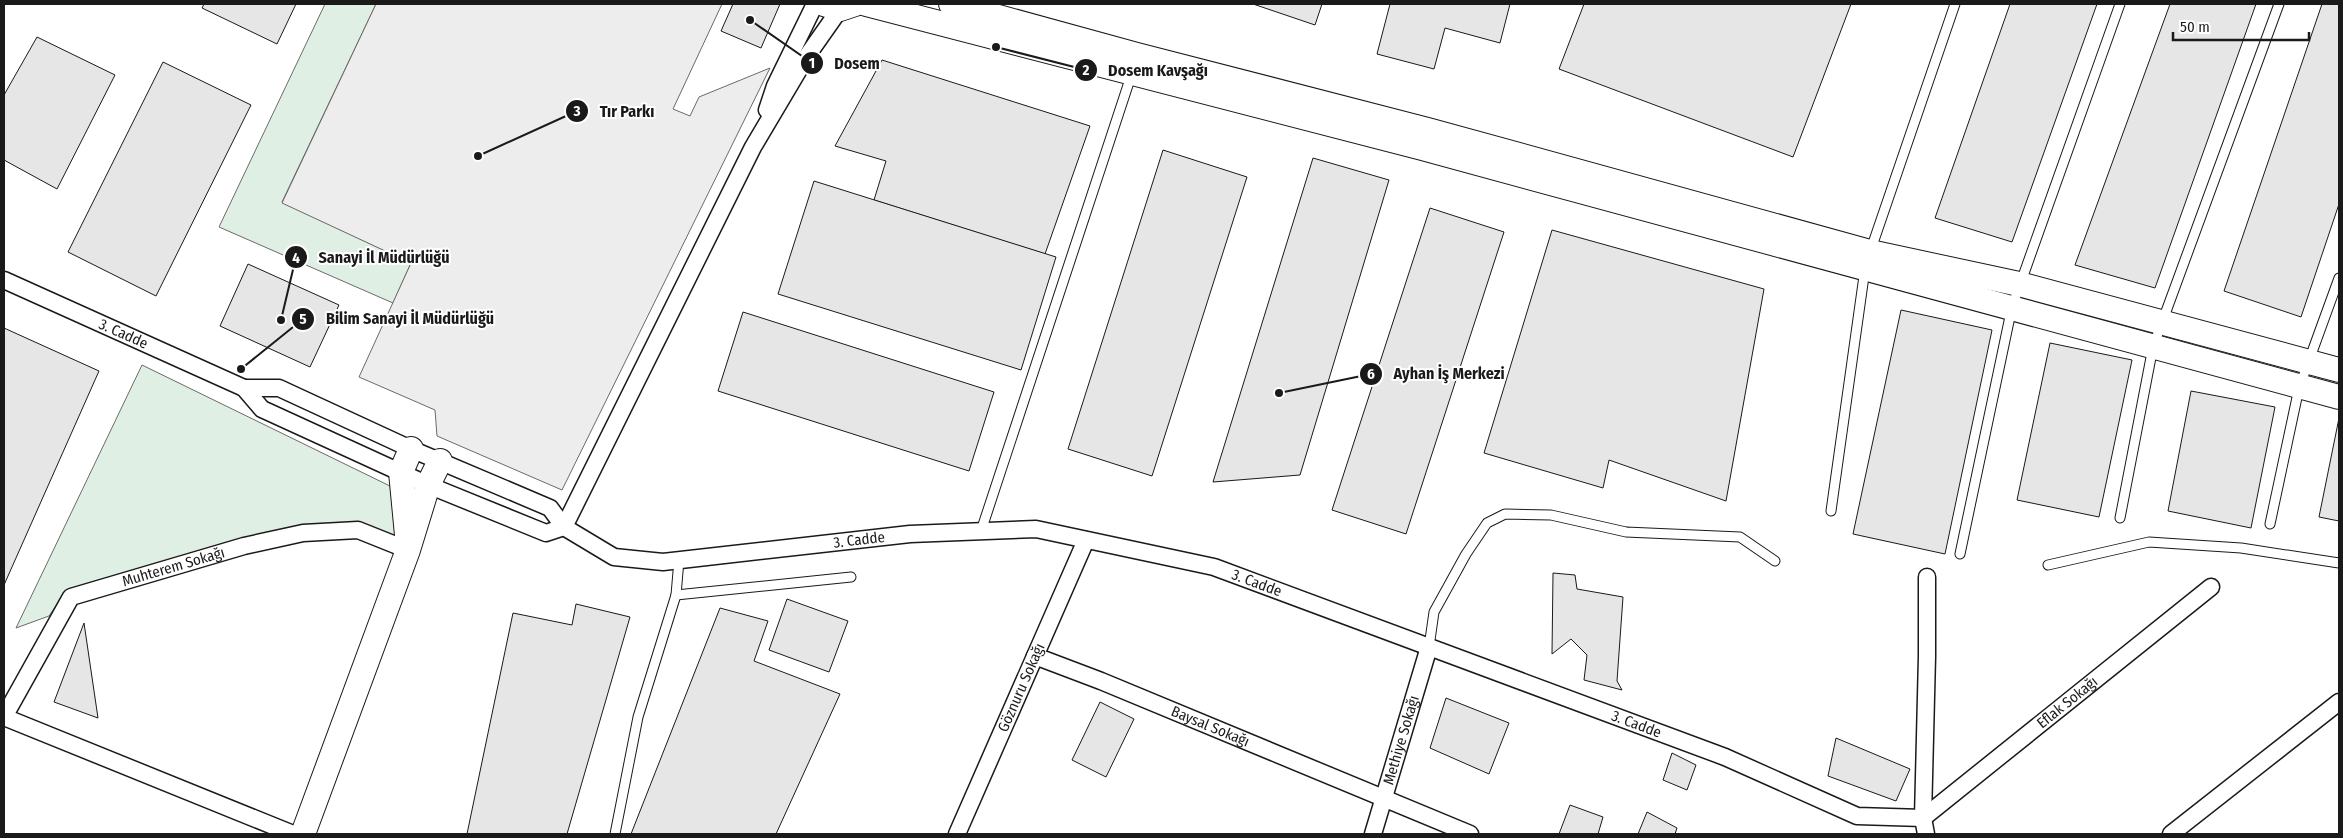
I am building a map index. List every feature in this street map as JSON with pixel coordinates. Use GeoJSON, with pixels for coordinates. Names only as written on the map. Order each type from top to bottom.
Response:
{"type":"FeatureCollection","features":[{"type":"Feature","properties":{"kind":"street"},"geometry":{"type":"LineString","coordinates":[[753,147],[775,86],[815,4]]}},
{"type":"Feature","properties":{"kind":"street"},"geometry":{"type":"LineString","coordinates":[[866,4],[1135,63]]}},
{"type":"Feature","properties":{"kind":"street"},"geometry":{"type":"LineString","coordinates":[[951,4],[1135,63],[1868,261],[2012,307],[2299,388],[2339,397]]}},
{"type":"Feature","properties":{"kind":"street"},"geometry":{"type":"LineString","coordinates":[[244,388],[262,409],[428,486],[546,533],[564,527],[753,147],[807,56],[840,6]]}},
{"type":"Feature","properties":{"kind":"street"},"geometry":{"type":"LineString","coordinates":[[1868,261],[2020,284],[2339,370]]}},
{"type":"Feature","properties":{"kind":"street","name":"3. Cadde"},"geometry":{"type":"LineString","coordinates":[[4,280],[244,388]]}},
{"type":"Feature","properties":{"kind":"street"},"geometry":{"type":"LineString","coordinates":[[244,388],[279,388],[411,449],[550,508],[564,527]]}},
{"type":"Feature","properties":{"kind":"street"},"geometry":{"type":"LineString","coordinates":[[408,550],[400,472],[411,449]]}},
{"type":"Feature","properties":{"kind":"street"},"geometry":{"type":"LineString","coordinates":[[302,834],[408,550],[428,486],[440,461]]}},
{"type":"Feature","properties":{"kind":"street","name":"3. Cadde"},"geometry":{"type":"LineString","coordinates":[[564,527],[614,557],[664,562],[910,534],[1036,529],[1214,568],[1725,757],[1857,816],[1923,818]]}},
{"type":"Feature","properties":{"kind":"street","name":"Muhterem Sokağı"},"geometry":{"type":"LineString","coordinates":[[293,834],[4,717],[71,597],[244,546],[303,533],[358,530],[408,550]]}},
{"type":"Feature","properties":{"kind":"street","name":"Göznuru Sokağı"},"geometry":{"type":"LineString","coordinates":[[957,834],[1086,540]]}},
{"type":"Feature","properties":{"kind":"street"},"geometry":{"type":"LineString","coordinates":[[1926,834],[1923,818],[1927,577]]}},
{"type":"Feature","properties":{"kind":"street","name":"Eflak Sokağı"},"geometry":{"type":"LineString","coordinates":[[1923,818],[2211,587]]}},
{"type":"Feature","properties":{"kind":"street","name":"Methiye Sokağı"},"geometry":{"type":"LineString","coordinates":[[1373,834],[1429,647]]}},
{"type":"Feature","properties":{"kind":"street","name":"Baysal Sokağı"},"geometry":{"type":"LineString","coordinates":[[1035,656],[1101,681],[1470,834]]}},
{"type":"Feature","properties":{"kind":"street"},"geometry":{"type":"LineString","coordinates":[[2171,834],[2339,702]]}},
{"type":"Feature","properties":{"kind":"lane"},"geometry":{"type":"LineString","coordinates":[[1831,511],[1868,261],[1955,4]]}},
{"type":"Feature","properties":{"kind":"lane"},"geometry":{"type":"LineString","coordinates":[[1960,554],[2012,307],[2120,4]]}},
{"type":"Feature","properties":{"kind":"lane"},"geometry":{"type":"LineString","coordinates":[[2120,518],[2153,347],[2279,4]]}},
{"type":"Feature","properties":{"kind":"lane"},"geometry":{"type":"LineString","coordinates":[[981,530],[1135,63]]}},
{"type":"Feature","properties":{"kind":"lane"},"geometry":{"type":"LineString","coordinates":[[2270,524],[2299,388],[2339,278]]}},
{"type":"Feature","properties":{"kind":"lane"},"geometry":{"type":"LineString","coordinates":[[1429,647],[1434,612],[1466,554],[1488,523],[1505,514],[1551,515],[1626,532],[1740,537],[1775,561]]}},
{"type":"Feature","properties":{"kind":"lane"},"geometry":{"type":"LineString","coordinates":[[2048,565],[2149,542],[2241,548],[2339,562]]}},
{"type":"Feature","properties":{"kind":"lane"},"geometry":{"type":"LineString","coordinates":[[615,834],[638,717],[676,595],[679,560]]}},
{"type":"Feature","properties":{"kind":"lane"},"geometry":{"type":"LineString","coordinates":[[676,595],[851,577]]}},
{"type":"Feature","properties":{"kind":"green space"},"geometry":{"type":"Polygon","coordinates":[[[325,4],[376,4],[282,202],[411,263],[393,303],[219,227],[325,4]]]}},
{"type":"Feature","properties":{"kind":"green space"},"geometry":{"type":"Polygon","coordinates":[[[142,365],[392,487],[401,539],[356,524],[248,538],[66,591],[49,616],[16,628],[142,365]]]}},
{"type":"Feature","properties":{"kind":"shaded area"},"geometry":{"type":"Polygon","coordinates":[[[376,4],[722,4],[673,109],[690,116],[699,97],[770,68],[562,490],[437,436],[435,410],[359,377],[411,263],[282,203],[376,4]]]}},
{"type":"Feature","properties":{"kind":"building"},"geometry":{"type":"Polygon","coordinates":[[[204,4],[296,4],[277,44],[202,8],[204,4]]]}},
{"type":"Feature","properties":{"kind":"building"},"geometry":{"type":"Polygon","coordinates":[[[733,4],[780,4],[761,48],[721,31],[733,4]]]}},
{"type":"Feature","properties":{"kind":"building"},"geometry":{"type":"Polygon","coordinates":[[[1253,4],[1322,4],[1315,25],[1253,4]]]}},
{"type":"Feature","properties":{"kind":"building"},"geometry":{"type":"Polygon","coordinates":[[[1390,4],[1510,4],[1500,43],[1445,28],[1434,69],[1377,54],[1390,4]]]}},
{"type":"Feature","properties":{"kind":"building"},"geometry":{"type":"Polygon","coordinates":[[[1584,4],[1851,4],[1793,157],[1559,69],[1584,4]]]}},
{"type":"Feature","properties":{"kind":"building"},"geometry":{"type":"Polygon","coordinates":[[[2010,4],[2097,4],[2012,242],[1935,218],[2010,4]]]}},
{"type":"Feature","properties":{"kind":"building"},"geometry":{"type":"Polygon","coordinates":[[[2170,4],[2256,4],[2155,288],[2075,265],[2170,4]]]}},
{"type":"Feature","properties":{"kind":"building"},"geometry":{"type":"Polygon","coordinates":[[[2322,4],[2339,4],[2339,204],[2301,317],[2224,291],[2322,4]]]}},
{"type":"Feature","properties":{"kind":"building"},"geometry":{"type":"Polygon","coordinates":[[[37,37],[115,75],[57,189],[4,160],[4,95],[37,37]]]}},
{"type":"Feature","properties":{"kind":"building"},"geometry":{"type":"Polygon","coordinates":[[[882,60],[1090,126],[1045,254],[874,200],[886,161],[835,146],[882,60]]]}},
{"type":"Feature","properties":{"kind":"building"},"geometry":{"type":"Polygon","coordinates":[[[163,62],[251,105],[156,296],[68,252],[163,62]]]}},
{"type":"Feature","properties":{"kind":"building"},"geometry":{"type":"Polygon","coordinates":[[[1163,150],[1247,177],[1152,476],[1068,449],[1163,150]]]}},
{"type":"Feature","properties":{"kind":"building"},"geometry":{"type":"Polygon","coordinates":[[[1313,158],[1389,180],[1300,475],[1213,482],[1313,158]]]}},
{"type":"Feature","properties":{"kind":"building"},"geometry":{"type":"Polygon","coordinates":[[[814,181],[1056,257],[1021,370],[778,294],[814,181]]]}},
{"type":"Feature","properties":{"kind":"building"},"geometry":{"type":"Polygon","coordinates":[[[1430,208],[1504,232],[1406,534],[1332,510],[1430,208]]]}},
{"type":"Feature","properties":{"kind":"building"},"geometry":{"type":"Polygon","coordinates":[[[1552,230],[1764,289],[1726,501],[1609,460],[1603,488],[1484,453],[1552,230]]]}},
{"type":"Feature","properties":{"kind":"building"},"geometry":{"type":"Polygon","coordinates":[[[248,264],[339,305],[310,367],[220,326],[248,264]]]}},
{"type":"Feature","properties":{"kind":"building"},"geometry":{"type":"Polygon","coordinates":[[[1901,310],[1992,330],[1945,554],[1853,534],[1901,310]]]}},
{"type":"Feature","properties":{"kind":"building"},"geometry":{"type":"Polygon","coordinates":[[[743,312],[994,392],[969,471],[718,391],[743,312]]]}},
{"type":"Feature","properties":{"kind":"building"},"geometry":{"type":"Polygon","coordinates":[[[4,328],[99,371],[4,585],[4,328]]]}},
{"type":"Feature","properties":{"kind":"building"},"geometry":{"type":"Polygon","coordinates":[[[2050,343],[2132,360],[2099,517],[2017,500],[2050,343]]]}},
{"type":"Feature","properties":{"kind":"building"},"geometry":{"type":"Polygon","coordinates":[[[2191,391],[2275,407],[2251,528],[2168,511],[2191,391]]]}},
{"type":"Feature","properties":{"kind":"building"},"geometry":{"type":"Polygon","coordinates":[[[2339,418],[2339,521],[2319,517],[2339,418]]]}},
{"type":"Feature","properties":{"kind":"building"},"geometry":{"type":"Polygon","coordinates":[[[1553,573],[1575,575],[1577,589],[1623,597],[1617,681],[1622,690],[1584,680],[1587,655],[1571,639],[1552,654],[1553,573]]]}},
{"type":"Feature","properties":{"kind":"building"},"geometry":{"type":"Polygon","coordinates":[[[787,599],[848,621],[829,672],[769,650],[787,599]]]}},
{"type":"Feature","properties":{"kind":"building"},"geometry":{"type":"Polygon","coordinates":[[[576,604],[630,617],[567,834],[467,834],[513,613],[572,625],[576,604]]]}},
{"type":"Feature","properties":{"kind":"building"},"geometry":{"type":"Polygon","coordinates":[[[720,608],[768,621],[754,661],[840,694],[776,834],[631,834],[720,608]]]}},
{"type":"Feature","properties":{"kind":"building"},"geometry":{"type":"Polygon","coordinates":[[[84,623],[98,718],[54,702],[84,623]]]}},
{"type":"Feature","properties":{"kind":"building"},"geometry":{"type":"Polygon","coordinates":[[[1446,698],[1509,723],[1489,774],[1430,748],[1446,698]]]}},
{"type":"Feature","properties":{"kind":"building"},"geometry":{"type":"Polygon","coordinates":[[[1100,702],[1134,719],[1106,777],[1072,760],[1100,702]]]}},
{"type":"Feature","properties":{"kind":"building"},"geometry":{"type":"Polygon","coordinates":[[[1836,738],[1910,769],[1896,801],[1828,776],[1836,738]]]}},
{"type":"Feature","properties":{"kind":"building"},"geometry":{"type":"Polygon","coordinates":[[[1672,753],[1696,765],[1687,790],[1663,780],[1672,753]]]}},
{"type":"Feature","properties":{"kind":"building"},"geometry":{"type":"Polygon","coordinates":[[[1570,805],[1603,817],[1598,834],[1559,834],[1570,805]]]}},
{"type":"Feature","properties":{"kind":"building"},"geometry":{"type":"Polygon","coordinates":[[[1647,812],[1677,828],[1675,834],[1638,834],[1647,812]]]}},
{"type":"Feature","properties":{"kind":"place","name":"Dosem"},"geometry":{"type":"Point","coordinates":[750,20]}},
{"type":"Feature","properties":{"kind":"place","name":"Dosem Kavşağı"},"geometry":{"type":"Point","coordinates":[996,47]}},
{"type":"Feature","properties":{"kind":"place","name":"Tır Parkı"},"geometry":{"type":"Point","coordinates":[478,156]}},
{"type":"Feature","properties":{"kind":"place","name":"Sanayi İl Müdürlüğü"},"geometry":{"type":"Point","coordinates":[281,320]}},
{"type":"Feature","properties":{"kind":"place","name":"Bilim Sanayi İl Müdürlüğü"},"geometry":{"type":"Point","coordinates":[241,369]}},
{"type":"Feature","properties":{"kind":"place","name":"Ayhan İş Merkezi"},"geometry":{"type":"Point","coordinates":[1279,393]}}]}
